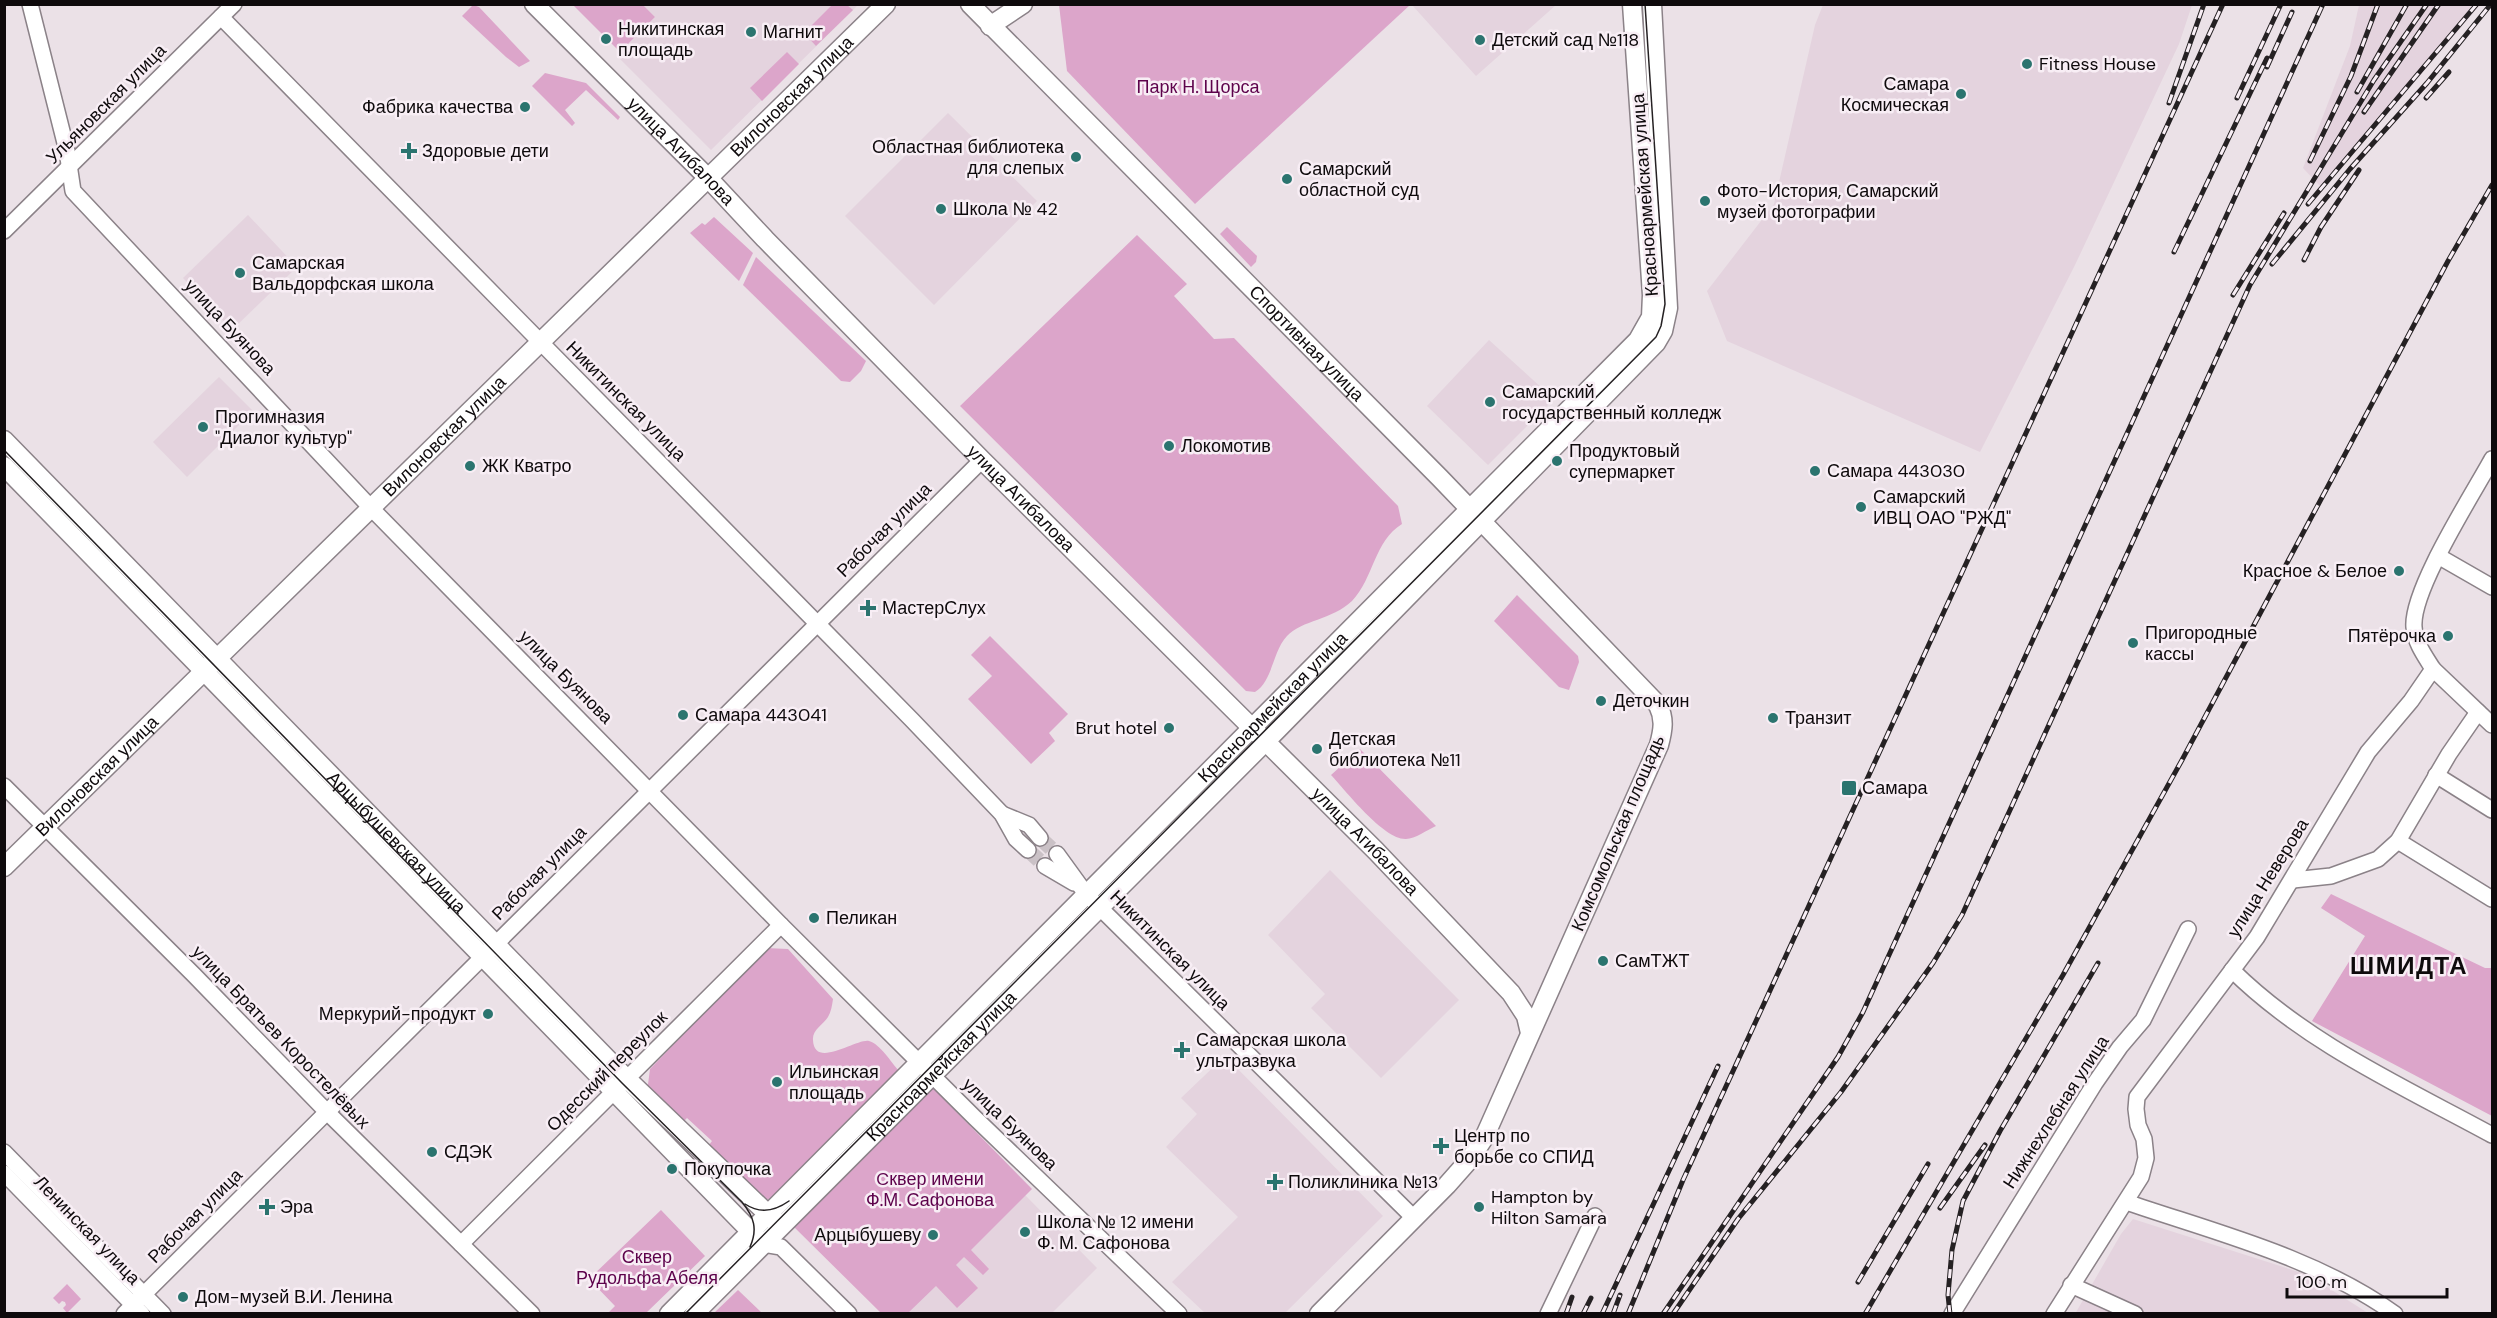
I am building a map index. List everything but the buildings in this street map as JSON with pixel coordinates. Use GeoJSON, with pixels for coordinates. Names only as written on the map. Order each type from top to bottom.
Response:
{"type":"FeatureCollection","features":[{"type":"Feature","properties":{"kind":"main road","name":"улица Агибалова"},"geometry":{"type":"LineString","coordinates":[[534,4],[709,179],[982,460],[1389,865],[1511,993],[1526,1016],[1530,1034]]}},
{"type":"Feature","properties":{"kind":"main road","name":"Вилоновская улица"},"geometry":{"type":"LineString","coordinates":[[4,867],[542,344],[886,4]]}},
{"type":"Feature","properties":{"kind":"main road","name":"Спортивная улица"},"geometry":{"type":"LineString","coordinates":[[970,4],[1475,516],[1639,686]]}},
{"type":"Feature","properties":{"kind":"main road"},"geometry":{"type":"LineString","coordinates":[[990,26],[1023,4]]}},
{"type":"Feature","properties":{"kind":"main road","name":"Красноармейская улица"},"geometry":{"type":"LineString","coordinates":[[774,1221],[932,1075],[1265,741],[1638,340],[1651,317],[1652,295],[1632,4]]}},
{"type":"Feature","properties":{"kind":"main road","name":"Красноармейская улица"},"geometry":{"type":"LineString","coordinates":[[694,1314],[765,1241],[774,1221],[919,1062],[1083,890],[1647,354],[1663,331],[1668,309],[1652,4]]}},
{"type":"Feature","properties":{"kind":"main road","name":"Арцыбушевская улица"},"geometry":{"type":"LineString","coordinates":[[4,440],[212,665],[621,1085],[765,1241]]}},
{"type":"Feature","properties":{"kind":"main road","name":"Арцыбушевская улица"},"geometry":{"type":"LineString","coordinates":[[4,466],[212,665]]}},
{"type":"Feature","properties":{"kind":"main road","name":"Комсомольская площадь"},"geometry":{"type":"LineString","coordinates":[[1319,1314],[1447,1185],[1478,1148],[1660,740],[1662,713],[1639,686]]}},
{"type":"Feature","properties":{"kind":"main road"},"geometry":{"type":"LineString","coordinates":[[1511,993],[1522,999],[1530,999],[1546,993],[1552,985]]}},
{"type":"Feature","properties":{"kind":"main road","name":"Арцыбушевская улица"},"geometry":{"type":"LineString","coordinates":[[621,1085],[682,1135],[774,1221]]}},
{"type":"Feature","properties":{"kind":"main road","name":"Красноармейская улица"},"geometry":{"type":"LineString","coordinates":[[669,1314],[765,1241]]}},
{"type":"Feature","properties":{"kind":"street","name":"улица Буянова"},"geometry":{"type":"LineString","coordinates":[[30,4],[70,168],[73,191],[372,509],[781,926],[1179,1314]]}},
{"type":"Feature","properties":{"kind":"street","name":"Ульяновская улица"},"geometry":{"type":"LineString","coordinates":[[4,231],[234,4]]}},
{"type":"Feature","properties":{"kind":"street","name":"Никитинская улица"},"geometry":{"type":"LineString","coordinates":[[221,16],[1002,814],[1016,839],[1028,850]]}},
{"type":"Feature","properties":{"kind":"street","name":"Рабочая улица"},"geometry":{"type":"LineString","coordinates":[[136,1307],[327,1112],[982,460]]}},
{"type":"Feature","properties":{"kind":"street"},"geometry":{"type":"LineString","coordinates":[[2491,466],[2438,556],[2423,592],[2414,626],[2419,646],[2433,669],[2493,725]]}},
{"type":"Feature","properties":{"kind":"street"},"geometry":{"type":"LineString","coordinates":[[2438,556],[2493,587]]}},
{"type":"Feature","properties":{"kind":"street","name":"улица Неверова"},"geometry":{"type":"LineString","coordinates":[[2054,1314],[2141,1178],[2146,1158],[2144,1139],[2138,1125],[2137,1097],[2257,937],[2368,752],[2411,701],[2433,669]]}},
{"type":"Feature","properties":{"kind":"street"},"geometry":{"type":"LineString","coordinates":[[2293,880],[2331,876],[2378,859],[2398,841],[2436,775],[2478,712]]}},
{"type":"Feature","properties":{"kind":"street"},"geometry":{"type":"LineString","coordinates":[[2436,775],[2493,810]]}},
{"type":"Feature","properties":{"kind":"street","name":"улица Братьев Коростелёвых"},"geometry":{"type":"LineString","coordinates":[[4,786],[194,975],[327,1112],[532,1314]]}},
{"type":"Feature","properties":{"kind":"street","name":"Никитинская улица"},"geometry":{"type":"LineString","coordinates":[[1002,814],[1029,825],[1041,837]]}},
{"type":"Feature","properties":{"kind":"street"},"geometry":{"type":"LineString","coordinates":[[2398,841],[2493,899]]}},
{"type":"Feature","properties":{"kind":"street","name":"Никитинская улица"},"geometry":{"type":"LineString","coordinates":[[1057,854],[1083,890],[1414,1218]]}},
{"type":"Feature","properties":{"kind":"street","name":"Никитинская улица"},"geometry":{"type":"LineString","coordinates":[[1045,866],[1083,890]]}},
{"type":"Feature","properties":{"kind":"street","name":"Одесский переулок"},"geometry":{"type":"LineString","coordinates":[[461,1244],[781,926]]}},
{"type":"Feature","properties":{"kind":"street","name":"Нижнехлебная улица"},"geometry":{"type":"LineString","coordinates":[[1952,1314],[2095,1083],[2120,1047],[2143,1020],[2188,929]]}},
{"type":"Feature","properties":{"kind":"street"},"geometry":{"type":"LineString","coordinates":[[2232,970],[2253,991],[2316,1039],[2493,1135]]}},
{"type":"Feature","properties":{"kind":"street","name":"Ленинская улица"},"geometry":{"type":"LineString","coordinates":[[4,1152],[136,1307]]}},
{"type":"Feature","properties":{"kind":"street","name":"Ленинская улица"},"geometry":{"type":"LineString","coordinates":[[4,1173],[136,1307],[163,1314]]}},
{"type":"Feature","properties":{"kind":"street"},"geometry":{"type":"LineString","coordinates":[[2126,1202],[2316,1268],[2354,1287],[2395,1314]]}},
{"type":"Feature","properties":{"kind":"street"},"geometry":{"type":"LineString","coordinates":[[1548,1314],[1595,1216]]}},
{"type":"Feature","properties":{"kind":"street","name":"Арцыбушевская улица"},"geometry":{"type":"LineString","coordinates":[[765,1241],[849,1314]]}},
{"type":"Feature","properties":{"kind":"street"},"geometry":{"type":"LineString","coordinates":[[2071,1285],[2135,1314]]}},
{"type":"Feature","properties":{"kind":"shaded area"},"geometry":{"type":"Polygon","coordinates":[[[643,5],[858,5],[711,150],[617,56],[655,17],[643,5]]]}},
{"type":"Feature","properties":{"kind":"shaded area","name":"Детский сад №118"},"geometry":{"type":"Polygon","coordinates":[[[1412,5],[1556,5],[1476,76],[1412,5]]]}},
{"type":"Feature","properties":{"kind":"shaded area"},"geometry":{"type":"Polygon","coordinates":[[[1823,5],[2192,5],[2179,44],[2075,265],[1980,452],[1727,341],[1707,291],[1774,204],[1815,25],[1823,5]]]}},
{"type":"Feature","properties":{"kind":"shaded area"},"geometry":{"type":"Polygon","coordinates":[[[2359,5],[2480,5],[2323,189],[2303,168],[2350,46],[2359,5]]]}},
{"type":"Feature","properties":{"kind":"shaded area","name":"Школа № 42"},"geometry":{"type":"Polygon","coordinates":[[[948,113],[1037,201],[934,305],[845,216],[948,113]]]}},
{"type":"Feature","properties":{"kind":"shaded area","name":"Самарская Вальдорфская школа"},"geometry":{"type":"Polygon","coordinates":[[[248,215],[297,267],[232,330],[183,278],[248,215]]]}},
{"type":"Feature","properties":{"kind":"shaded area","name":"Самарский государственный колледж"},"geometry":{"type":"Polygon","coordinates":[[[1489,340],[1554,399],[1488,465],[1427,406],[1489,340]]]}},
{"type":"Feature","properties":{"kind":"shaded area","name":"Прогимназия \"Диалог культур\""},"geometry":{"type":"Polygon","coordinates":[[[219,377],[253,411],[187,477],[153,442],[219,377]]]}},
{"type":"Feature","properties":{"kind":"shaded area"},"geometry":{"type":"Polygon","coordinates":[[[1330,870],[1459,1000],[1381,1078],[1311,1008],[1325,994],[1268,935],[1330,870]]]}},
{"type":"Feature","properties":{"kind":"shaded area","name":"Поликлиника №13"},"geometry":{"type":"Polygon","coordinates":[[[1225,1056],[1383,1216],[1285,1313],[1205,1313],[1172,1282],[1238,1217],[1166,1147],[1197,1114],[1181,1098],[1225,1056]]]}},
{"type":"Feature","properties":{"kind":"shaded area","name":"Школа № 12 имени Ф. М. Сафонова"},"geometry":{"type":"Polygon","coordinates":[[[1025,1195],[1097,1268],[1052,1313],[906,1314],[1025,1195]]]}},
{"type":"Feature","properties":{"kind":"shaded area"},"geometry":{"type":"Polygon","coordinates":[[[2133,1219],[2308,1275],[2368,1313],[2075,1314],[2121,1234],[2133,1219]]]}},
{"type":"Feature","properties":{"kind":"green space"},"geometry":{"type":"Polygon","coordinates":[[[833,4],[847,5],[853,10],[816,46],[804,33],[833,4]]]}},
{"type":"Feature","properties":{"kind":"green space"},"geometry":{"type":"Polygon","coordinates":[[[473,5],[479,7],[530,61],[519,67],[462,16],[473,5]]]}},
{"type":"Feature","properties":{"kind":"green space"},"geometry":{"type":"Polygon","coordinates":[[[573,5],[643,5],[655,17],[620,52],[573,5]]]}},
{"type":"Feature","properties":{"kind":"green space","name":"Парк Н. Щорса"},"geometry":{"type":"Polygon","coordinates":[[[1059,5],[1410,5],[1195,204],[1067,71],[1059,5]]]}},
{"type":"Feature","properties":{"kind":"green space"},"geometry":{"type":"Polygon","coordinates":[[[787,52],[799,64],[762,101],[750,88],[787,52]]]}},
{"type":"Feature","properties":{"kind":"green space"},"geometry":{"type":"Polygon","coordinates":[[[545,73],[586,83],[620,117],[618,120],[586,90],[565,110],[575,123],[572,126],[532,86],[545,73]]]}},
{"type":"Feature","properties":{"kind":"green space"},"geometry":{"type":"Polygon","coordinates":[[[714,217],[753,253],[739,281],[690,233],[714,217]]]}},
{"type":"Feature","properties":{"kind":"green space"},"geometry":{"type":"Polygon","coordinates":[[[1227,227],[1257,256],[1256,262],[1251,267],[1220,234],[1227,227]]]}},
{"type":"Feature","properties":{"kind":"green space","name":"Локомотив"},"geometry":{"type":"Polygon","coordinates":[[[1137,235],[1187,284],[1174,296],[1214,339],[1234,338],[1398,506],[1402,524],[1385,540],[1359,592],[1352,601],[1336,612],[1301,626],[1287,636],[1278,650],[1265,681],[1255,692],[1246,691],[960,406],[1137,235]]]}},
{"type":"Feature","properties":{"kind":"green space"},"geometry":{"type":"Polygon","coordinates":[[[756,257],[866,361],[861,371],[850,382],[841,381],[743,285],[756,257]]]}},
{"type":"Feature","properties":{"kind":"green space"},"geometry":{"type":"Polygon","coordinates":[[[1517,595],[1578,656],[1579,662],[1569,690],[1559,687],[1494,621],[1517,595]]]}},
{"type":"Feature","properties":{"kind":"green space"},"geometry":{"type":"Polygon","coordinates":[[[990,636],[1068,714],[1049,733],[1055,741],[1031,764],[968,699],[992,676],[971,655],[990,636]]]}},
{"type":"Feature","properties":{"kind":"green space"},"geometry":{"type":"Polygon","coordinates":[[[1360,749],[1436,826],[1406,839],[1387,832],[1366,813],[1331,775],[1360,749]]]}},
{"type":"Feature","properties":{"kind":"green space"},"geometry":{"type":"Polygon","coordinates":[[[2331,894],[2485,968],[2492,968],[2492,1116],[2312,1021],[2365,936],[2321,908],[2331,894]]]}},
{"type":"Feature","properties":{"kind":"green space","name":"Ильинская площадь"},"geometry":{"type":"Polygon","coordinates":[[[766,948],[788,949],[833,999],[828,1017],[814,1033],[815,1049],[828,1053],[869,1041],[881,1049],[899,1071],[772,1200],[754,1197],[706,1149],[712,1141],[687,1118],[680,1125],[647,1092],[650,1069],[766,948]]]}},
{"type":"Feature","properties":{"kind":"green space","name":"Cквер имени Ф.М. Сафонова"},"geometry":{"type":"Polygon","coordinates":[[[930,1085],[1032,1189],[971,1250],[989,1269],[983,1275],[964,1257],[956,1265],[978,1288],[957,1308],[936,1286],[908,1313],[881,1313],[793,1226],[930,1085]]]}},
{"type":"Feature","properties":{"kind":"green space","name":"Сквер Рудольфа Абеля"},"geometry":{"type":"Polygon","coordinates":[[[661,1210],[705,1256],[646,1313],[608,1313],[615,1306],[589,1279],[661,1210]]]}},
{"type":"Feature","properties":{"kind":"green space"},"geometry":{"type":"Polygon","coordinates":[[[67,1284],[81,1299],[67,1313],[63,1308],[66,1305],[65,1302],[62,1301],[59,1304],[53,1298],[67,1284]]]}},
{"type":"Feature","properties":{"kind":"green space"},"geometry":{"type":"Polygon","coordinates":[[[738,1290],[762,1313],[714,1313],[738,1290]]]}},
{"type":"Feature","properties":{"kind":"tunnel"},"geometry":{"type":"LineString","coordinates":[[1040,838],[1057,854]]}},
{"type":"Feature","properties":{"kind":"tunnel"},"geometry":{"type":"LineString","coordinates":[[1028,850],[1045,866]]}},
{"type":"Feature","properties":{"kind":"tram line"},"geometry":{"type":"LineString","coordinates":[[685,1314],[1656,337],[1661,326],[1665,304],[1645,4]]}},
{"type":"Feature","properties":{"kind":"tram line"},"geometry":{"type":"LineString","coordinates":[[4,450],[622,1083],[742,1202],[754,1223],[754,1234],[750,1247]]}},
{"type":"Feature","properties":{"kind":"tram line"},"geometry":{"type":"LineString","coordinates":[[745,1204],[756,1209],[767,1210],[789,1201]]}},
{"type":"Feature","properties":{"kind":"railway"},"geometry":{"type":"LineString","coordinates":[[2169,103],[2204,4]]}},
{"type":"Feature","properties":{"kind":"railway"},"geometry":{"type":"LineString","coordinates":[[1628,1314],[1683,1180],[2223,4]]}},
{"type":"Feature","properties":{"kind":"railway"},"geometry":{"type":"LineString","coordinates":[[2237,98],[2281,4]]}},
{"type":"Feature","properties":{"kind":"railway"},"geometry":{"type":"LineString","coordinates":[[1663,1314],[1838,1057],[1863,1012],[2323,4]]}},
{"type":"Feature","properties":{"kind":"railway"},"geometry":{"type":"LineString","coordinates":[[2310,161],[2351,76],[2378,4]]}},
{"type":"Feature","properties":{"kind":"railway"},"geometry":{"type":"LineString","coordinates":[[2357,92],[2407,4]]}},
{"type":"Feature","properties":{"kind":"railway"},"geometry":{"type":"LineString","coordinates":[[1673,1314],[1738,1219],[1841,1092],[1933,963],[1962,915],[2250,285],[2374,80],[2427,4]]}},
{"type":"Feature","properties":{"kind":"railway"},"geometry":{"type":"LineString","coordinates":[[2364,112],[2439,4]]}},
{"type":"Feature","properties":{"kind":"railway"},"geometry":{"type":"LineString","coordinates":[[2308,204],[2477,4]]}},
{"type":"Feature","properties":{"kind":"railway"},"geometry":{"type":"LineString","coordinates":[[2272,264],[2350,169],[2427,83],[2491,4]]}},
{"type":"Feature","properties":{"kind":"railway"},"geometry":{"type":"LineString","coordinates":[[2267,67],[2292,12]]}},
{"type":"Feature","properties":{"kind":"railway"},"geometry":{"type":"LineString","coordinates":[[2174,252],[2267,58]]}},
{"type":"Feature","properties":{"kind":"railway"},"geometry":{"type":"LineString","coordinates":[[2426,98],[2449,72]]}},
{"type":"Feature","properties":{"kind":"railway"},"geometry":{"type":"LineString","coordinates":[[2304,260],[2321,227],[2359,170]]}},
{"type":"Feature","properties":{"kind":"railway"},"geometry":{"type":"LineString","coordinates":[[1865,1314],[2063,975],[2182,760],[2448,261],[2492,185]]}},
{"type":"Feature","properties":{"kind":"railway"},"geometry":{"type":"LineString","coordinates":[[2233,295],[2284,213]]}},
{"type":"Feature","properties":{"kind":"railway"},"geometry":{"type":"LineString","coordinates":[[1950,1314],[1948,1295],[1952,1250],[1963,1201],[2000,1131],[2098,963]]}},
{"type":"Feature","properties":{"kind":"railway"},"geometry":{"type":"LineString","coordinates":[[1602,1314],[1718,1066]]}},
{"type":"Feature","properties":{"kind":"railway"},"geometry":{"type":"LineString","coordinates":[[1940,1208],[1985,1145]]}},
{"type":"Feature","properties":{"kind":"railway"},"geometry":{"type":"LineString","coordinates":[[1858,1282],[1928,1164]]}},
{"type":"Feature","properties":{"kind":"railway"},"geometry":{"type":"LineString","coordinates":[[1613,1314],[1620,1295]]}},
{"type":"Feature","properties":{"kind":"railway"},"geometry":{"type":"LineString","coordinates":[[1566,1314],[1572,1297]]}},
{"type":"Feature","properties":{"kind":"railway"},"geometry":{"type":"LineString","coordinates":[[1583,1314],[1591,1298]]}},
{"type":"Feature","properties":{"kind":"place","name":"Магнит"},"geometry":{"type":"Point","coordinates":[751,32]}},
{"type":"Feature","properties":{"kind":"place","name":"Никитинская площадь"},"geometry":{"type":"Point","coordinates":[606,39]}},
{"type":"Feature","properties":{"kind":"place","name":"Детский сад №118"},"geometry":{"type":"Point","coordinates":[1480,40]}},
{"type":"Feature","properties":{"kind":"place","name":"Fitness House"},"geometry":{"type":"Point","coordinates":[2027,64]}},
{"type":"Feature","properties":{"kind":"place","name":"Самара Космическая"},"geometry":{"type":"Point","coordinates":[1961,94]}},
{"type":"Feature","properties":{"kind":"place","name":"Фабрика качества"},"geometry":{"type":"Point","coordinates":[525,107]}},
{"type":"Feature","properties":{"kind":"place","name":"Здоровые дети"},"geometry":{"type":"Point","coordinates":[409,151]}},
{"type":"Feature","properties":{"kind":"place","name":"Областная библиотека для слепых"},"geometry":{"type":"Point","coordinates":[1076,157]}},
{"type":"Feature","properties":{"kind":"place","name":"Самарский областной суд"},"geometry":{"type":"Point","coordinates":[1287,179]}},
{"type":"Feature","properties":{"kind":"place","name":"Фото-История, Самарский музей фотографии"},"geometry":{"type":"Point","coordinates":[1705,201]}},
{"type":"Feature","properties":{"kind":"place","name":"Школа № 42"},"geometry":{"type":"Point","coordinates":[941,209]}},
{"type":"Feature","properties":{"kind":"place","name":"Самарская Вальдорфская школа"},"geometry":{"type":"Point","coordinates":[240,273]}},
{"type":"Feature","properties":{"kind":"place","name":"Самарский государственный колледж"},"geometry":{"type":"Point","coordinates":[1490,402]}},
{"type":"Feature","properties":{"kind":"place","name":"Прогимназия \"Диалог культур\""},"geometry":{"type":"Point","coordinates":[203,427]}},
{"type":"Feature","properties":{"kind":"place","name":"Локомотив"},"geometry":{"type":"Point","coordinates":[1169,446]}},
{"type":"Feature","properties":{"kind":"place","name":"Продуктовый супермаркет"},"geometry":{"type":"Point","coordinates":[1557,461]}},
{"type":"Feature","properties":{"kind":"place","name":"ЖК Кватро"},"geometry":{"type":"Point","coordinates":[470,466]}},
{"type":"Feature","properties":{"kind":"place","name":"Самара 443030"},"geometry":{"type":"Point","coordinates":[1815,471]}},
{"type":"Feature","properties":{"kind":"place","name":"Самарский ИВЦ ОАО \"РЖД\""},"geometry":{"type":"Point","coordinates":[1861,507]}},
{"type":"Feature","properties":{"kind":"place","name":"Красное & Белое"},"geometry":{"type":"Point","coordinates":[2399,571]}},
{"type":"Feature","properties":{"kind":"place","name":"МастерСлух"},"geometry":{"type":"Point","coordinates":[868,608]}},
{"type":"Feature","properties":{"kind":"place","name":"Пятёрочка"},"geometry":{"type":"Point","coordinates":[2448,636]}},
{"type":"Feature","properties":{"kind":"place","name":"Пригородные кассы"},"geometry":{"type":"Point","coordinates":[2133,643]}},
{"type":"Feature","properties":{"kind":"place","name":"Деточкин"},"geometry":{"type":"Point","coordinates":[1601,701]}},
{"type":"Feature","properties":{"kind":"place","name":"Самара 443041"},"geometry":{"type":"Point","coordinates":[683,715]}},
{"type":"Feature","properties":{"kind":"place","name":"Транзит"},"geometry":{"type":"Point","coordinates":[1773,718]}},
{"type":"Feature","properties":{"kind":"place","name":"Brut hotel"},"geometry":{"type":"Point","coordinates":[1169,728]}},
{"type":"Feature","properties":{"kind":"place","name":"Детская библиотека №11"},"geometry":{"type":"Point","coordinates":[1317,749]}},
{"type":"Feature","properties":{"kind":"place","name":"Самара"},"geometry":{"type":"Point","coordinates":[1849,788]}},
{"type":"Feature","properties":{"kind":"place","name":"Пеликан"},"geometry":{"type":"Point","coordinates":[814,918]}},
{"type":"Feature","properties":{"kind":"place","name":"СамТЖТ"},"geometry":{"type":"Point","coordinates":[1603,961]}},
{"type":"Feature","properties":{"kind":"place","name":"Меркурий-продукт"},"geometry":{"type":"Point","coordinates":[488,1014]}},
{"type":"Feature","properties":{"kind":"place","name":"Самарская школа ультразвука"},"geometry":{"type":"Point","coordinates":[1182,1050]}},
{"type":"Feature","properties":{"kind":"place","name":"Ильинская площадь"},"geometry":{"type":"Point","coordinates":[777,1082]}},
{"type":"Feature","properties":{"kind":"place","name":"Центр по борьбе со СПИД"},"geometry":{"type":"Point","coordinates":[1441,1146]}},
{"type":"Feature","properties":{"kind":"place","name":"СДЭК"},"geometry":{"type":"Point","coordinates":[432,1152]}},
{"type":"Feature","properties":{"kind":"place","name":"Покупочка"},"geometry":{"type":"Point","coordinates":[672,1169]}},
{"type":"Feature","properties":{"kind":"place","name":"Поликлиника №13"},"geometry":{"type":"Point","coordinates":[1275,1182]}},
{"type":"Feature","properties":{"kind":"place","name":"Эра"},"geometry":{"type":"Point","coordinates":[267,1207]}},
{"type":"Feature","properties":{"kind":"place","name":"Hampton by Hilton Samara"},"geometry":{"type":"Point","coordinates":[1479,1207]}},
{"type":"Feature","properties":{"kind":"place","name":"Школа № 12 имени Ф. М. Сафонова"},"geometry":{"type":"Point","coordinates":[1025,1232]}},
{"type":"Feature","properties":{"kind":"place","name":"Арцыбушеву"},"geometry":{"type":"Point","coordinates":[933,1235]}},
{"type":"Feature","properties":{"kind":"place","name":"Дом-музей В.И. Ленина"},"geometry":{"type":"Point","coordinates":[183,1297]}},
{"type":"Feature","properties":{"kind":"district","name":"ШМИДТА"},"geometry":{"type":"Point","coordinates":[2409,966]}}]}
